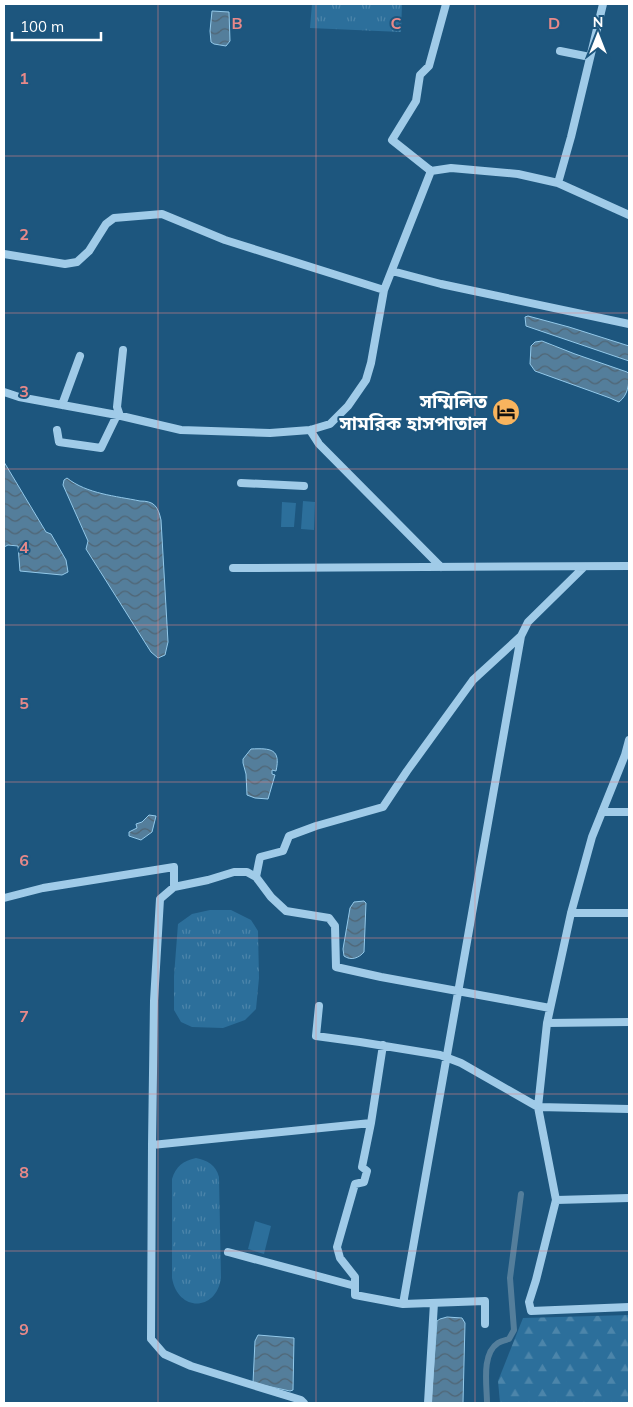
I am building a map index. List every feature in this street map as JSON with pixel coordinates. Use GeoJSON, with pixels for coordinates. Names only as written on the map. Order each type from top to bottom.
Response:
{"type":"FeatureCollection","features":[{"type":"Feature","properties":{"kind":"street"},"geometry":{"type":"LineString","coordinates":[[446,4],[429,66],[420,75],[416,101],[392,140],[431,171],[451,168],[518,174],[558,182],[629,215]]}},
{"type":"Feature","properties":{"kind":"street"},"geometry":{"type":"LineString","coordinates":[[558,182],[571,137],[603,4]]}},
{"type":"Feature","properties":{"kind":"street"},"geometry":{"type":"LineString","coordinates":[[560,51],[590,57]]}},
{"type":"Feature","properties":{"kind":"street"},"geometry":{"type":"LineString","coordinates":[[4,392],[18,397],[181,430],[270,433],[310,430],[330,424],[348,406],[366,380],[371,363],[384,290],[431,171]]}},
{"type":"Feature","properties":{"kind":"street"},"geometry":{"type":"LineString","coordinates":[[4,254],[65,264],[77,262],[89,251],[106,224],[114,218],[162,214],[225,240],[384,290]]}},
{"type":"Feature","properties":{"kind":"street"},"geometry":{"type":"LineString","coordinates":[[392,272],[629,324]]}},
{"type":"Feature","properties":{"kind":"street"},"geometry":{"type":"LineString","coordinates":[[57,430],[60,442],[101,448],[118,416],[117,407],[123,350]]}},
{"type":"Feature","properties":{"kind":"street"},"geometry":{"type":"LineString","coordinates":[[62,405],[80,356]]}},
{"type":"Feature","properties":{"kind":"street"},"geometry":{"type":"LineString","coordinates":[[310,430],[318,444],[441,568]]}},
{"type":"Feature","properties":{"kind":"street"},"geometry":{"type":"LineString","coordinates":[[240,483],[304,486]]}},
{"type":"Feature","properties":{"kind":"street"},"geometry":{"type":"LineString","coordinates":[[233,568],[629,566]]}},
{"type":"Feature","properties":{"kind":"street"},"geometry":{"type":"LineString","coordinates":[[404,1304],[521,636],[528,622],[584,567]]}},
{"type":"Feature","properties":{"kind":"street"},"geometry":{"type":"LineString","coordinates":[[256,877],[260,857],[283,851],[289,836],[316,826],[383,808],[407,771],[473,680],[521,636]]}},
{"type":"Feature","properties":{"kind":"street"},"geometry":{"type":"LineString","coordinates":[[629,740],[592,837],[571,913],[547,1023],[538,1107],[556,1200],[529,1302],[530,1311],[629,1308]]}},
{"type":"Feature","properties":{"kind":"street"},"geometry":{"type":"LineString","coordinates":[[602,812],[629,812]]}},
{"type":"Feature","properties":{"kind":"street"},"geometry":{"type":"LineString","coordinates":[[4,898],[43,888],[174,867],[174,887]]}},
{"type":"Feature","properties":{"kind":"street"},"geometry":{"type":"LineString","coordinates":[[304,1403],[301,1400],[190,1366],[164,1354],[151,1339],[154,1001],[160,899],[174,887],[234,872],[247,872],[256,877],[271,897],[286,911],[329,918],[335,926],[336,966],[381,977],[550,1008]]}},
{"type":"Feature","properties":{"kind":"street"},"geometry":{"type":"LineString","coordinates":[[571,913],[629,913]]}},
{"type":"Feature","properties":{"kind":"street"},"geometry":{"type":"LineString","coordinates":[[319,1006],[316,1036],[440,1055],[462,1063],[538,1107],[629,1109]]}},
{"type":"Feature","properties":{"kind":"street"},"geometry":{"type":"LineString","coordinates":[[547,1023],[629,1022]]}},
{"type":"Feature","properties":{"kind":"street"},"geometry":{"type":"LineString","coordinates":[[383,1046],[362,1167],[366,1171],[364,1182],[355,1184],[337,1247],[340,1258],[355,1277],[355,1295],[404,1304],[485,1301],[485,1324]]}},
{"type":"Feature","properties":{"kind":"street"},"geometry":{"type":"LineString","coordinates":[[152,1144],[371,1123]]}},
{"type":"Feature","properties":{"kind":"street"},"geometry":{"type":"LineString","coordinates":[[556,1200],[629,1198]]}},
{"type":"Feature","properties":{"kind":"street"},"geometry":{"type":"LineString","coordinates":[[228,1252],[355,1286]]}},
{"type":"Feature","properties":{"kind":"street"},"geometry":{"type":"LineString","coordinates":[[428,1403],[434,1303]]}},
{"type":"Feature","properties":{"kind":"green space"},"geometry":{"type":"Polygon","coordinates":[[[312,4],[402,4],[401,32],[310,28],[312,4]]]}},
{"type":"Feature","properties":{"kind":"green space"},"geometry":{"type":"Polygon","coordinates":[[[303,501],[315,502],[314,530],[301,529],[303,501]]]}},
{"type":"Feature","properties":{"kind":"green space"},"geometry":{"type":"Polygon","coordinates":[[[282,502],[296,503],[294,527],[281,527],[282,502]]]}},
{"type":"Feature","properties":{"kind":"green space"},"geometry":{"type":"Polygon","coordinates":[[[210,910],[231,910],[251,920],[258,931],[259,978],[256,1009],[245,1020],[223,1028],[192,1027],[181,1022],[174,1010],[174,976],[178,924],[192,914],[210,910]]]}},
{"type":"Feature","properties":{"kind":"green space"},"geometry":{"type":"Polygon","coordinates":[[[196,1158],[210,1164],[216,1169],[219,1177],[221,1278],[218,1289],[212,1297],[205,1302],[197,1304],[181,1297],[172,1278],[172,1179],[181,1165],[196,1158]]]}},
{"type":"Feature","properties":{"kind":"green space"},"geometry":{"type":"Polygon","coordinates":[[[255,1221],[271,1226],[264,1254],[248,1249],[255,1221]]]}},
{"type":"Feature","properties":{"kind":"green space"},"geometry":{"type":"Polygon","coordinates":[[[629,1315],[629,1403],[500,1403],[498,1381],[523,1318],[629,1315]]]}},
{"type":"Feature","properties":{"kind":"water"},"geometry":{"type":"Polygon","coordinates":[[[212,11],[229,12],[230,41],[226,46],[211,42],[212,11]]]}},
{"type":"Feature","properties":{"kind":"water"},"geometry":{"type":"Polygon","coordinates":[[[528,316],[629,346],[629,361],[526,326],[525,317],[528,316]]]}},
{"type":"Feature","properties":{"kind":"water"},"geometry":{"type":"Polygon","coordinates":[[[542,341],[627,372],[629,374],[629,382],[624,396],[619,402],[535,371],[530,364],[531,346],[535,342],[542,341]]]}},
{"type":"Feature","properties":{"kind":"water"},"geometry":{"type":"Polygon","coordinates":[[[4,462],[46,532],[51,534],[66,560],[68,572],[62,575],[20,571],[18,546],[8,545],[4,547],[4,462]]]}},
{"type":"Feature","properties":{"kind":"water"},"geometry":{"type":"Polygon","coordinates":[[[67,478],[83,488],[112,496],[149,502],[157,508],[161,520],[168,642],[165,655],[158,658],[151,652],[86,549],[88,541],[63,485],[64,480],[67,478]]]}},
{"type":"Feature","properties":{"kind":"water"},"geometry":{"type":"Polygon","coordinates":[[[251,749],[269,750],[276,754],[276,771],[272,770],[272,774],[275,775],[268,799],[247,795],[243,759],[251,749]]]}},
{"type":"Feature","properties":{"kind":"water"},"geometry":{"type":"Polygon","coordinates":[[[149,815],[156,816],[152,832],[141,840],[129,836],[129,832],[137,828],[136,824],[142,822],[149,815]]]}},
{"type":"Feature","properties":{"kind":"water"},"geometry":{"type":"Polygon","coordinates":[[[364,901],[366,903],[364,952],[352,959],[344,956],[343,949],[350,908],[354,902],[364,901]]]}},
{"type":"Feature","properties":{"kind":"water"},"geometry":{"type":"Polygon","coordinates":[[[447,1317],[462,1318],[465,1323],[463,1403],[431,1403],[437,1321],[447,1317]]]}},
{"type":"Feature","properties":{"kind":"water"},"geometry":{"type":"Polygon","coordinates":[[[258,1335],[294,1338],[293,1390],[290,1391],[253,1383],[255,1341],[258,1335]]]}},
{"type":"Feature","properties":{"kind":"waterway"},"geometry":{"type":"LineString","coordinates":[[487,1403],[486,1371],[489,1355],[498,1343],[509,1339],[514,1330],[510,1278],[521,1194]]}},
{"type":"Feature","properties":{"kind":"place","name":"সম্মিলিত সামরিক হাসপাতাল"},"geometry":{"type":"Point","coordinates":[506,412]}}]}
